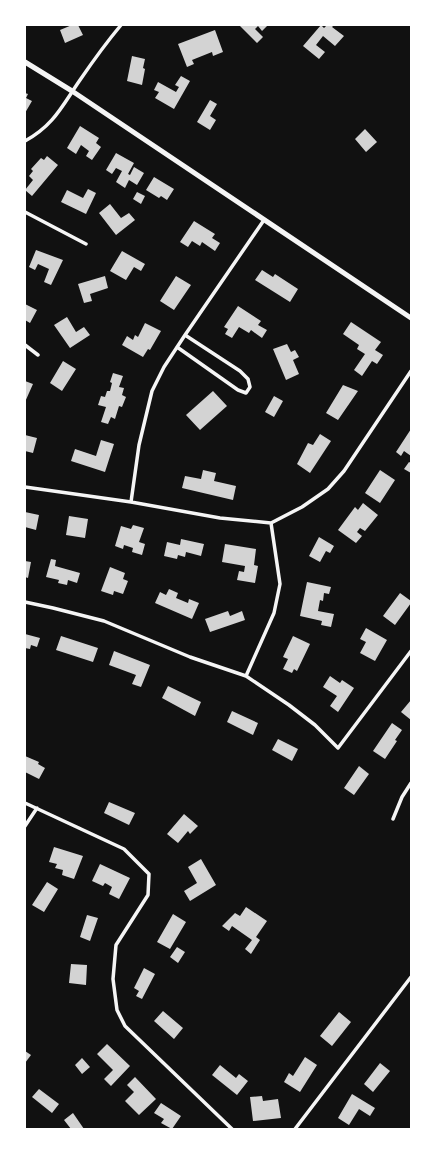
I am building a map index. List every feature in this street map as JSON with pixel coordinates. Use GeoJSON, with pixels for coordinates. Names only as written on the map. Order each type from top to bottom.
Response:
{"type":"FeatureCollection","features":[{"type":"Feature","properties":{"kind":"main road"},"geometry":{"type":"LineString","coordinates":[[25,62],[72,91],[411,318]]}},
{"type":"Feature","properties":{"kind":"street"},"geometry":{"type":"LineString","coordinates":[[25,141],[42,131],[53,121],[62,110],[72,91],[102,47],[121,25]]}},
{"type":"Feature","properties":{"kind":"street"},"geometry":{"type":"LineString","coordinates":[[25,212],[86,244]]}},
{"type":"Feature","properties":{"kind":"street"},"geometry":{"type":"LineString","coordinates":[[131,502],[139,445],[152,391],[177,347],[264,220]]}},
{"type":"Feature","properties":{"kind":"street"},"geometry":{"type":"LineString","coordinates":[[177,347],[238,390],[246,393],[250,387],[248,378],[240,371],[185,335]]}},
{"type":"Feature","properties":{"kind":"street"},"geometry":{"type":"LineString","coordinates":[[25,346],[38,355]]}},
{"type":"Feature","properties":{"kind":"street"},"geometry":{"type":"LineString","coordinates":[[25,487],[131,502],[220,518],[271,523],[302,507],[328,489],[344,471],[411,371]]}},
{"type":"Feature","properties":{"kind":"street"},"geometry":{"type":"LineString","coordinates":[[246,676],[274,613],[280,584],[271,523]]}},
{"type":"Feature","properties":{"kind":"street"},"geometry":{"type":"LineString","coordinates":[[25,602],[104,621],[190,657],[246,676],[289,705],[315,725],[338,748],[411,651]]}},
{"type":"Feature","properties":{"kind":"street"},"geometry":{"type":"LineString","coordinates":[[393,819],[402,797],[411,783]]}},
{"type":"Feature","properties":{"kind":"street"},"geometry":{"type":"LineString","coordinates":[[25,803],[124,849],[149,874],[148,895],[116,944],[113,978],[117,1010],[125,1026],[232,1129]]}},
{"type":"Feature","properties":{"kind":"street"},"geometry":{"type":"LineString","coordinates":[[25,826],[37,808]]}},
{"type":"Feature","properties":{"kind":"street"},"geometry":{"type":"LineString","coordinates":[[295,1129],[411,978]]}},
{"type":"Feature","properties":{"kind":"building"},"geometry":{"type":"Polygon","coordinates":[[[72,25],[78,25],[83,35],[65,43],[60,30],[72,25]]]}},
{"type":"Feature","properties":{"kind":"building"},"geometry":{"type":"Polygon","coordinates":[[[239,25],[268,25],[262,31],[258,26],[255,29],[263,37],[257,43],[239,25]]]}},
{"type":"Feature","properties":{"kind":"building"},"geometry":{"type":"Polygon","coordinates":[[[321,25],[324,28],[327,25],[334,25],[332,27],[344,36],[335,46],[323,36],[316,45],[325,52],[319,59],[303,46],[321,25]]]}},
{"type":"Feature","properties":{"kind":"building"},"geometry":{"type":"Polygon","coordinates":[[[215,30],[223,52],[213,56],[212,52],[192,60],[194,64],[187,67],[178,44],[215,30]]]}},
{"type":"Feature","properties":{"kind":"building"},"geometry":{"type":"Polygon","coordinates":[[[132,56],[145,59],[142,85],[127,81],[132,56]]]}},
{"type":"Feature","properties":{"kind":"building"},"geometry":{"type":"Polygon","coordinates":[[[181,76],[190,81],[174,109],[155,98],[159,92],[154,90],[158,82],[176,92],[179,87],[175,85],[181,76]]]}},
{"type":"Feature","properties":{"kind":"building"},"geometry":{"type":"Polygon","coordinates":[[[25,93],[28,94],[26,98],[32,101],[25,113],[25,93]]]}},
{"type":"Feature","properties":{"kind":"building"},"geometry":{"type":"Polygon","coordinates":[[[210,100],[217,104],[210,116],[216,120],[210,130],[197,122],[210,100]]]}},
{"type":"Feature","properties":{"kind":"building"},"geometry":{"type":"Polygon","coordinates":[[[80,126],[99,138],[96,143],[101,147],[92,160],[86,156],[89,151],[81,145],[76,154],[67,148],[80,126]]]}},
{"type":"Feature","properties":{"kind":"building"},"geometry":{"type":"Polygon","coordinates":[[[365,129],[377,142],[366,152],[355,139],[365,129]]]}},
{"type":"Feature","properties":{"kind":"building"},"geometry":{"type":"Polygon","coordinates":[[[116,153],[134,163],[128,174],[130,175],[134,167],[144,173],[137,185],[129,180],[125,188],[116,182],[122,171],[116,168],[112,174],[106,170],[116,153]]]}},
{"type":"Feature","properties":{"kind":"building"},"geometry":{"type":"Polygon","coordinates":[[[47,156],[58,165],[32,196],[25,190],[33,180],[29,176],[33,171],[31,169],[41,158],[44,160],[47,156]]]}},
{"type":"Feature","properties":{"kind":"building"},"geometry":{"type":"Polygon","coordinates":[[[154,177],[174,189],[167,200],[161,196],[159,198],[146,190],[154,177]]]}},
{"type":"Feature","properties":{"kind":"building"},"geometry":{"type":"Polygon","coordinates":[[[88,189],[96,193],[86,214],[61,202],[67,190],[83,198],[88,189]]]}},
{"type":"Feature","properties":{"kind":"building"},"geometry":{"type":"Polygon","coordinates":[[[137,192],[145,196],[141,204],[133,199],[137,192]]]}},
{"type":"Feature","properties":{"kind":"building"},"geometry":{"type":"Polygon","coordinates":[[[110,204],[121,218],[129,213],[135,220],[116,235],[99,213],[110,204]]]}},
{"type":"Feature","properties":{"kind":"building"},"geometry":{"type":"Polygon","coordinates":[[[194,221],[215,234],[212,238],[220,243],[215,251],[202,242],[200,246],[192,241],[188,247],[180,242],[194,221]]]}},
{"type":"Feature","properties":{"kind":"building"},"geometry":{"type":"Polygon","coordinates":[[[36,250],[63,260],[51,285],[44,282],[49,269],[38,264],[35,270],[29,267],[36,250]]]}},
{"type":"Feature","properties":{"kind":"building"},"geometry":{"type":"Polygon","coordinates":[[[122,251],[145,264],[141,271],[134,267],[126,280],[110,271],[122,251]]]}},
{"type":"Feature","properties":{"kind":"building"},"geometry":{"type":"Polygon","coordinates":[[[262,270],[273,277],[275,274],[298,289],[290,302],[255,280],[262,270]]]}},
{"type":"Feature","properties":{"kind":"building"},"geometry":{"type":"Polygon","coordinates":[[[105,276],[108,288],[90,294],[92,301],[84,303],[78,284],[105,276]]]}},
{"type":"Feature","properties":{"kind":"building"},"geometry":{"type":"Polygon","coordinates":[[[176,276],[191,285],[174,310],[160,301],[176,276]]]}},
{"type":"Feature","properties":{"kind":"building"},"geometry":{"type":"Polygon","coordinates":[[[25,304],[37,310],[30,323],[25,320],[25,304]]]}},
{"type":"Feature","properties":{"kind":"building"},"geometry":{"type":"Polygon","coordinates":[[[238,306],[261,321],[258,325],[267,330],[262,338],[251,330],[249,333],[239,327],[232,338],[225,334],[228,329],[224,327],[238,306]]]}},
{"type":"Feature","properties":{"kind":"building"},"geometry":{"type":"Polygon","coordinates":[[[67,317],[76,332],[84,327],[90,335],[70,348],[54,325],[67,317]]]}},
{"type":"Feature","properties":{"kind":"building"},"geometry":{"type":"Polygon","coordinates":[[[351,322],[381,342],[375,350],[383,355],[377,364],[372,361],[362,376],[354,370],[365,354],[357,349],[359,345],[343,334],[351,322]]]}},
{"type":"Feature","properties":{"kind":"building"},"geometry":{"type":"Polygon","coordinates":[[[145,323],[161,331],[150,350],[148,349],[143,357],[122,345],[127,336],[133,340],[135,335],[138,337],[145,323]]]}},
{"type":"Feature","properties":{"kind":"building"},"geometry":{"type":"Polygon","coordinates":[[[287,344],[291,352],[295,350],[299,357],[293,360],[299,374],[286,380],[273,349],[287,344]]]}},
{"type":"Feature","properties":{"kind":"building"},"geometry":{"type":"Polygon","coordinates":[[[63,361],[76,369],[62,391],[50,383],[63,361]]]}},
{"type":"Feature","properties":{"kind":"building"},"geometry":{"type":"Polygon","coordinates":[[[113,373],[123,376],[119,387],[124,388],[122,395],[126,397],[122,407],[119,406],[115,419],[111,417],[108,424],[101,422],[106,407],[98,405],[101,396],[105,397],[107,391],[110,391],[112,383],[110,382],[113,373]]]}},
{"type":"Feature","properties":{"kind":"building"},"geometry":{"type":"Polygon","coordinates":[[[25,381],[33,384],[25,402],[25,381]]]}},
{"type":"Feature","properties":{"kind":"building"},"geometry":{"type":"Polygon","coordinates":[[[343,385],[358,391],[338,420],[326,413],[343,385]]]}},
{"type":"Feature","properties":{"kind":"building"},"geometry":{"type":"Polygon","coordinates":[[[213,391],[227,406],[200,430],[186,415],[213,391]]]}},
{"type":"Feature","properties":{"kind":"building"},"geometry":{"type":"Polygon","coordinates":[[[274,396],[283,401],[274,417],[265,412],[274,396]]]}},
{"type":"Feature","properties":{"kind":"building"},"geometry":{"type":"Polygon","coordinates":[[[411,429],[411,456],[404,451],[401,456],[396,452],[411,429]]]}},
{"type":"Feature","properties":{"kind":"building"},"geometry":{"type":"Polygon","coordinates":[[[320,434],[331,441],[310,473],[297,464],[308,443],[313,445],[320,434]]]}},
{"type":"Feature","properties":{"kind":"building"},"geometry":{"type":"Polygon","coordinates":[[[25,435],[37,438],[33,453],[25,451],[25,435]]]}},
{"type":"Feature","properties":{"kind":"building"},"geometry":{"type":"Polygon","coordinates":[[[101,440],[114,444],[105,472],[71,461],[75,449],[96,456],[101,440]]]}},
{"type":"Feature","properties":{"kind":"building"},"geometry":{"type":"Polygon","coordinates":[[[409,462],[411,463],[411,473],[404,469],[409,462]]]}},
{"type":"Feature","properties":{"kind":"building"},"geometry":{"type":"Polygon","coordinates":[[[203,470],[216,473],[214,481],[236,486],[233,500],[182,488],[185,476],[201,479],[203,470]]]}},
{"type":"Feature","properties":{"kind":"building"},"geometry":{"type":"Polygon","coordinates":[[[380,470],[395,480],[380,503],[365,493],[380,470]]]}},
{"type":"Feature","properties":{"kind":"building"},"geometry":{"type":"Polygon","coordinates":[[[363,503],[378,515],[365,531],[360,528],[357,532],[362,536],[356,543],[338,530],[355,507],[358,510],[363,503]]]}},
{"type":"Feature","properties":{"kind":"building"},"geometry":{"type":"Polygon","coordinates":[[[25,512],[39,515],[36,530],[25,527],[25,512]]]}},
{"type":"Feature","properties":{"kind":"building"},"geometry":{"type":"Polygon","coordinates":[[[69,516],[88,519],[85,538],[66,535],[69,516]]]}},
{"type":"Feature","properties":{"kind":"building"},"geometry":{"type":"Polygon","coordinates":[[[133,525],[144,528],[139,542],[145,544],[142,555],[132,552],[133,548],[124,545],[123,549],[115,546],[121,526],[131,529],[133,525]]]}},
{"type":"Feature","properties":{"kind":"building"},"geometry":{"type":"Polygon","coordinates":[[[319,537],[334,546],[330,553],[326,551],[320,562],[309,556],[319,537]]]}},
{"type":"Feature","properties":{"kind":"building"},"geometry":{"type":"Polygon","coordinates":[[[181,539],[204,544],[201,556],[186,552],[185,557],[178,555],[177,559],[164,556],[167,542],[180,545],[181,539]]]}},
{"type":"Feature","properties":{"kind":"building"},"geometry":{"type":"Polygon","coordinates":[[[225,544],[256,549],[254,565],[258,566],[255,583],[237,580],[239,571],[244,572],[245,566],[222,562],[225,544]]]}},
{"type":"Feature","properties":{"kind":"building"},"geometry":{"type":"Polygon","coordinates":[[[51,559],[56,560],[55,566],[80,573],[77,583],[68,580],[67,585],[58,583],[59,580],[46,577],[51,559]]]}},
{"type":"Feature","properties":{"kind":"building"},"geometry":{"type":"Polygon","coordinates":[[[25,561],[31,562],[28,578],[25,577],[25,561]]]}},
{"type":"Feature","properties":{"kind":"building"},"geometry":{"type":"Polygon","coordinates":[[[110,567],[125,573],[123,579],[128,581],[123,594],[114,591],[113,595],[101,591],[110,567]]]}},
{"type":"Feature","properties":{"kind":"building"},"geometry":{"type":"Polygon","coordinates":[[[307,582],[331,587],[329,594],[324,593],[323,601],[320,600],[318,611],[334,614],[331,627],[321,625],[322,621],[300,616],[307,582]]]}},
{"type":"Feature","properties":{"kind":"building"},"geometry":{"type":"Polygon","coordinates":[[[169,589],[178,593],[176,598],[188,603],[189,599],[199,603],[192,619],[155,603],[160,592],[166,595],[169,589]]]}},
{"type":"Feature","properties":{"kind":"building"},"geometry":{"type":"Polygon","coordinates":[[[400,593],[411,601],[411,603],[395,625],[383,616],[400,593]]]}},
{"type":"Feature","properties":{"kind":"building"},"geometry":{"type":"Polygon","coordinates":[[[228,611],[230,616],[242,611],[245,620],[210,632],[205,619],[228,611]]]}},
{"type":"Feature","properties":{"kind":"building"},"geometry":{"type":"Polygon","coordinates":[[[366,628],[387,640],[375,661],[360,653],[366,642],[360,639],[366,628]]]}},
{"type":"Feature","properties":{"kind":"building"},"geometry":{"type":"Polygon","coordinates":[[[25,634],[40,638],[37,647],[31,645],[30,649],[25,648],[25,634]]]}},
{"type":"Feature","properties":{"kind":"building"},"geometry":{"type":"Polygon","coordinates":[[[61,636],[98,648],[93,662],[56,650],[61,636]]]}},
{"type":"Feature","properties":{"kind":"building"},"geometry":{"type":"Polygon","coordinates":[[[293,636],[310,644],[297,671],[294,669],[292,673],[283,669],[288,659],[283,657],[293,636]]]}},
{"type":"Feature","properties":{"kind":"building"},"geometry":{"type":"Polygon","coordinates":[[[114,651],[150,665],[141,687],[132,684],[136,675],[109,665],[114,651]]]}},
{"type":"Feature","properties":{"kind":"building"},"geometry":{"type":"Polygon","coordinates":[[[330,676],[340,683],[342,680],[354,688],[338,712],[330,706],[337,696],[323,687],[330,676]]]}},
{"type":"Feature","properties":{"kind":"building"},"geometry":{"type":"Polygon","coordinates":[[[168,686],[201,702],[195,716],[162,698],[168,686]]]}},
{"type":"Feature","properties":{"kind":"building"},"geometry":{"type":"Polygon","coordinates":[[[411,700],[411,720],[401,712],[411,700]]]}},
{"type":"Feature","properties":{"kind":"building"},"geometry":{"type":"Polygon","coordinates":[[[232,711],[258,723],[253,735],[227,722],[232,711]]]}},
{"type":"Feature","properties":{"kind":"building"},"geometry":{"type":"Polygon","coordinates":[[[392,723],[402,730],[395,740],[397,741],[385,759],[373,751],[392,723]]]}},
{"type":"Feature","properties":{"kind":"building"},"geometry":{"type":"Polygon","coordinates":[[[278,739],[298,749],[292,761],[272,750],[278,739]]]}},
{"type":"Feature","properties":{"kind":"building"},"geometry":{"type":"Polygon","coordinates":[[[25,756],[39,762],[38,764],[45,768],[39,779],[25,772],[25,756]]]}},
{"type":"Feature","properties":{"kind":"building"},"geometry":{"type":"Polygon","coordinates":[[[359,766],[369,774],[354,795],[344,788],[359,766]]]}},
{"type":"Feature","properties":{"kind":"building"},"geometry":{"type":"Polygon","coordinates":[[[109,802],[135,813],[129,825],[104,813],[109,802]]]}},
{"type":"Feature","properties":{"kind":"building"},"geometry":{"type":"Polygon","coordinates":[[[184,814],[198,826],[190,834],[188,831],[178,843],[167,834],[184,814]]]}},
{"type":"Feature","properties":{"kind":"building"},"geometry":{"type":"Polygon","coordinates":[[[54,847],[83,856],[74,879],[62,875],[63,870],[55,868],[57,864],[49,862],[54,847]]]}},
{"type":"Feature","properties":{"kind":"building"},"geometry":{"type":"Polygon","coordinates":[[[201,859],[216,885],[190,901],[184,891],[197,883],[188,867],[201,859]]]}},
{"type":"Feature","properties":{"kind":"building"},"geometry":{"type":"Polygon","coordinates":[[[100,864],[130,878],[119,899],[109,894],[112,887],[105,883],[103,886],[92,881],[100,864]]]}},
{"type":"Feature","properties":{"kind":"building"},"geometry":{"type":"Polygon","coordinates":[[[47,882],[58,889],[44,912],[32,905],[47,882]]]}},
{"type":"Feature","properties":{"kind":"building"},"geometry":{"type":"Polygon","coordinates":[[[246,907],[267,921],[256,937],[260,940],[251,954],[245,949],[252,940],[232,926],[229,931],[222,926],[235,913],[240,916],[246,907]]]}},
{"type":"Feature","properties":{"kind":"building"},"geometry":{"type":"Polygon","coordinates":[[[173,914],[186,922],[170,949],[157,942],[173,914]]]}},
{"type":"Feature","properties":{"kind":"building"},"geometry":{"type":"Polygon","coordinates":[[[87,915],[98,918],[90,941],[80,937],[87,915]]]}},
{"type":"Feature","properties":{"kind":"building"},"geometry":{"type":"Polygon","coordinates":[[[177,947],[185,952],[178,963],[170,957],[177,947]]]}},
{"type":"Feature","properties":{"kind":"building"},"geometry":{"type":"Polygon","coordinates":[[[71,964],[87,965],[86,985],[69,983],[71,964]]]}},
{"type":"Feature","properties":{"kind":"building"},"geometry":{"type":"Polygon","coordinates":[[[144,968],[155,974],[142,999],[136,996],[139,991],[134,988],[144,968]]]}},
{"type":"Feature","properties":{"kind":"building"},"geometry":{"type":"Polygon","coordinates":[[[163,1011],[183,1028],[174,1039],[154,1021],[163,1011]]]}},
{"type":"Feature","properties":{"kind":"building"},"geometry":{"type":"Polygon","coordinates":[[[339,1012],[351,1022],[332,1046],[320,1036],[339,1012]]]}},
{"type":"Feature","properties":{"kind":"building"},"geometry":{"type":"Polygon","coordinates":[[[107,1044],[130,1066],[111,1086],[104,1079],[113,1070],[97,1054],[107,1044]]]}},
{"type":"Feature","properties":{"kind":"building"},"geometry":{"type":"Polygon","coordinates":[[[25,1051],[31,1055],[25,1063],[25,1051]]]}},
{"type":"Feature","properties":{"kind":"building"},"geometry":{"type":"Polygon","coordinates":[[[305,1057],[317,1065],[300,1092],[284,1082],[289,1073],[293,1076],[305,1057]]]}},
{"type":"Feature","properties":{"kind":"building"},"geometry":{"type":"Polygon","coordinates":[[[82,1058],[90,1067],[82,1074],[75,1065],[82,1058]]]}},
{"type":"Feature","properties":{"kind":"building"},"geometry":{"type":"Polygon","coordinates":[[[380,1063],[390,1071],[373,1092],[364,1084],[380,1063]]]}},
{"type":"Feature","properties":{"kind":"building"},"geometry":{"type":"Polygon","coordinates":[[[220,1065],[236,1078],[239,1074],[248,1081],[237,1095],[212,1075],[220,1065]]]}},
{"type":"Feature","properties":{"kind":"building"},"geometry":{"type":"Polygon","coordinates":[[[135,1077],[156,1099],[139,1115],[125,1101],[134,1092],[127,1085],[135,1077]]]}},
{"type":"Feature","properties":{"kind":"building"},"geometry":{"type":"Polygon","coordinates":[[[39,1089],[59,1104],[52,1113],[32,1097],[39,1089]]]}},
{"type":"Feature","properties":{"kind":"building"},"geometry":{"type":"Polygon","coordinates":[[[352,1094],[375,1108],[370,1116],[359,1109],[349,1125],[338,1118],[352,1094]]]}},
{"type":"Feature","properties":{"kind":"building"},"geometry":{"type":"Polygon","coordinates":[[[262,1096],[263,1101],[278,1099],[281,1118],[253,1121],[250,1097],[262,1096]]]}},
{"type":"Feature","properties":{"kind":"building"},"geometry":{"type":"Polygon","coordinates":[[[161,1103],[181,1116],[172,1129],[161,1123],[164,1119],[154,1113],[161,1103]]]}},
{"type":"Feature","properties":{"kind":"building"},"geometry":{"type":"Polygon","coordinates":[[[73,1113],[84,1129],[71,1129],[64,1120],[73,1113]]]}}]}
